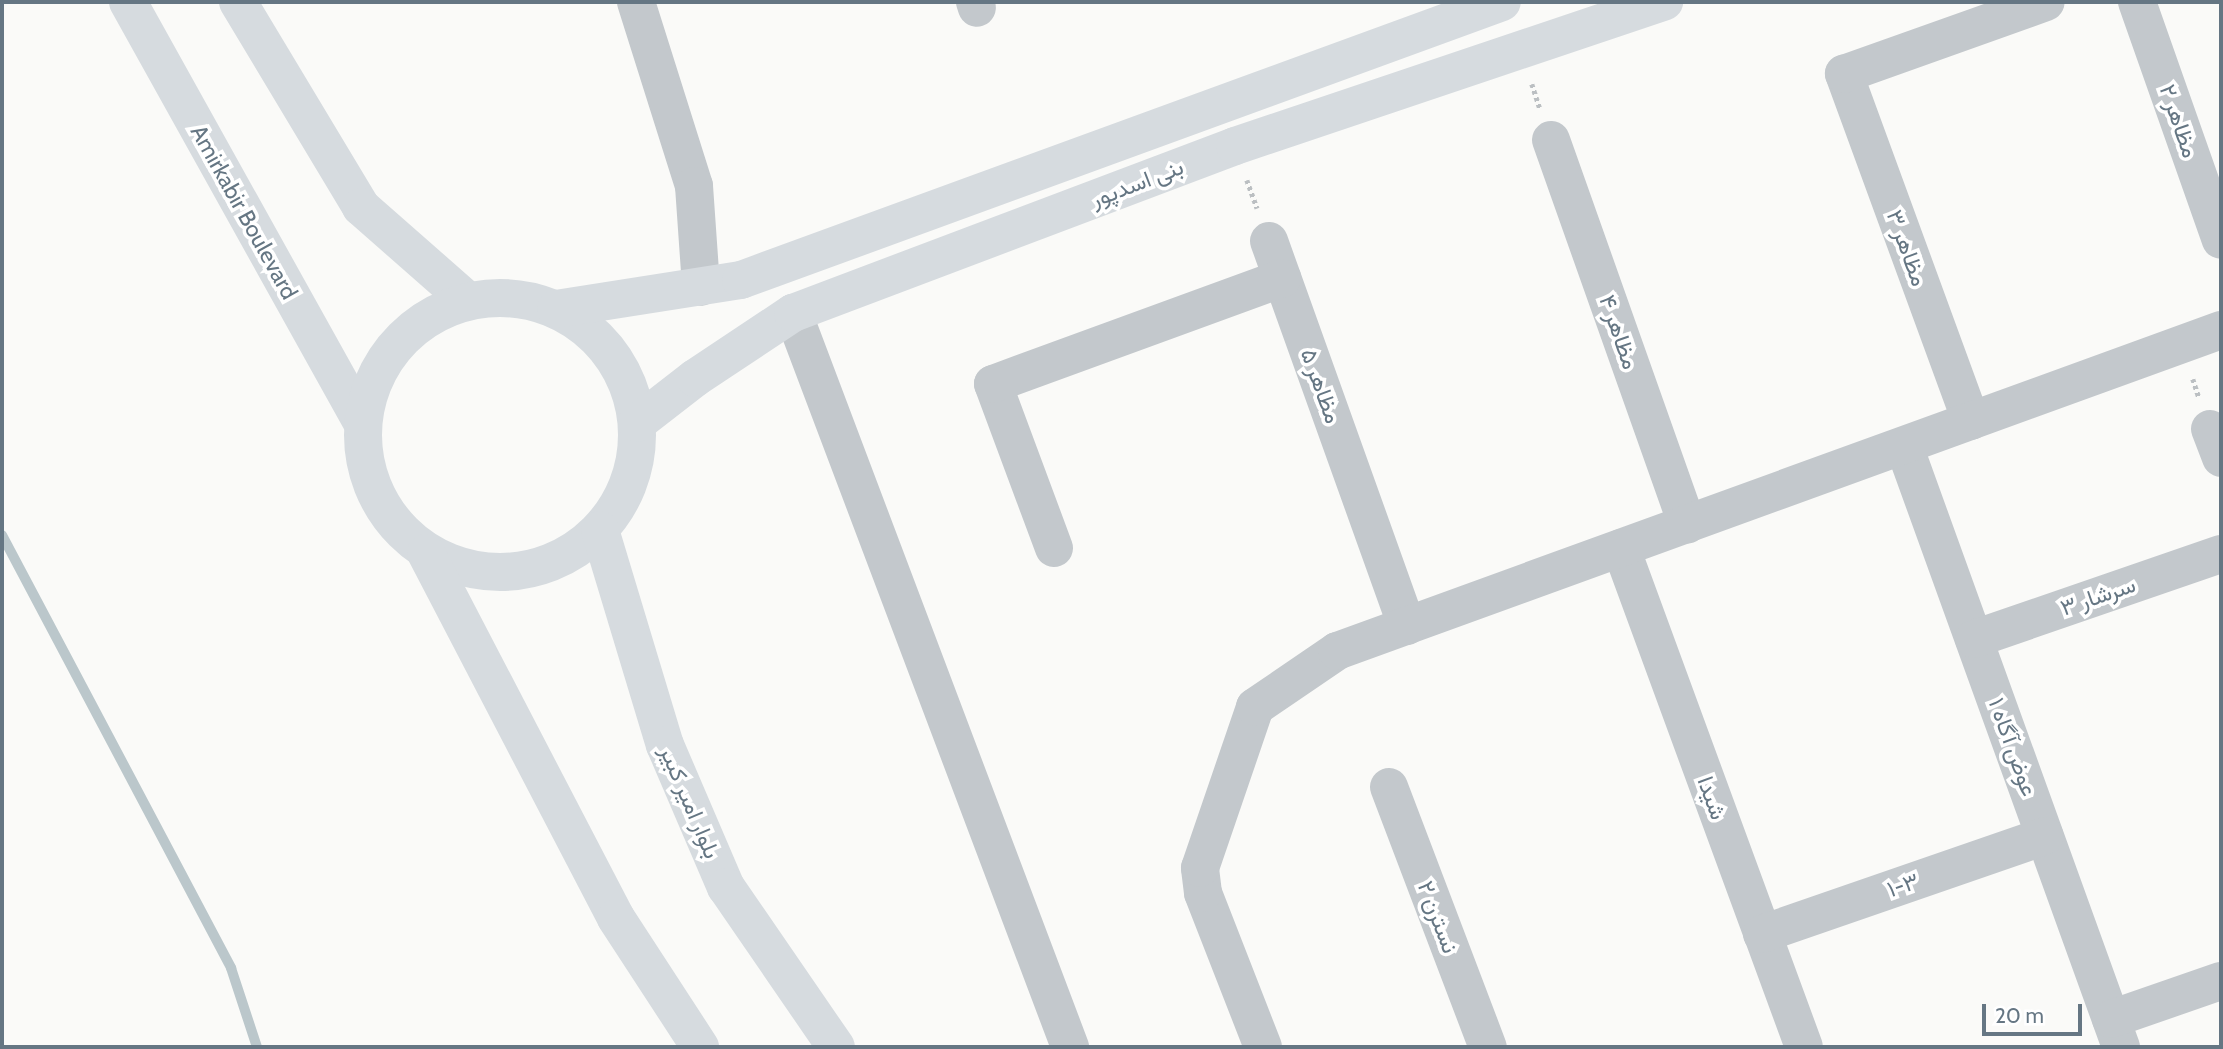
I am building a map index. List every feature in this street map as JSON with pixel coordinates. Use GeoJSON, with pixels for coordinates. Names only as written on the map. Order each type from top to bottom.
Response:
{"type":"FeatureCollection","features":[{"type":"Feature","properties":{"kind":"main road","name":"Amirkabir Boulevard"},"geometry":{"type":"LineString","coordinates":[[128,2],[362,422]]}},
{"type":"Feature","properties":{"kind":"main road"},"geometry":{"type":"LineString","coordinates":[[238,2],[360,207],[468,301]]}},
{"type":"Feature","properties":{"kind":"main road","name":"بنی اسدپور"},"geometry":{"type":"LineString","coordinates":[[556,309],[741,280],[1502,2]]}},
{"type":"Feature","properties":{"kind":"main road","name":"بنی اسدپور"},"geometry":{"type":"LineString","coordinates":[[637,423],[695,377],[793,313],[1235,146],[1664,2]]}},
{"type":"Feature","properties":{"kind":"main road"},"geometry":{"type":"LineString","coordinates":[[426,553],[470,571],[517,573],[562,558],[600,530],[622,498],[635,461],[637,423],[624,376],[596,337],[556,309],[513,298],[468,301],[428,317],[396,344],[373,380],[362,422],[366,472],[389,518],[426,553],[616,918],[700,1047]]}},
{"type":"Feature","properties":{"kind":"main road","name":"بلوار امیر کبیر"},"geometry":{"type":"LineString","coordinates":[[600,530],[665,745],[726,887],[836,1047]]}},
{"type":"Feature","properties":{"kind":"street"},"geometry":{"type":"LineString","coordinates":[[636,2],[694,187],[701,287]]}},
{"type":"Feature","properties":{"kind":"street","name":"مظاهر ۳"},"geometry":{"type":"LineString","coordinates":[[1971,421],[1844,74],[2046,2]]}},
{"type":"Feature","properties":{"kind":"street","name":"مظاهر ۲"},"geometry":{"type":"LineString","coordinates":[[2137,2],[2221,240]]}},
{"type":"Feature","properties":{"kind":"street","name":"مظاهر ۴"},"geometry":{"type":"LineString","coordinates":[[1551,140],[1687,524]]}},
{"type":"Feature","properties":{"kind":"street","name":"مظاهر ۵"},"geometry":{"type":"LineString","coordinates":[[1269,241],[1407,626]]}},
{"type":"Feature","properties":{"kind":"street"},"geometry":{"type":"LineString","coordinates":[[1054,548],[993,384],[1282,278]]}},
{"type":"Feature","properties":{"kind":"street"},"geometry":{"type":"LineString","coordinates":[[793,313],[1070,1047]]}},
{"type":"Feature","properties":{"kind":"street"},"geometry":{"type":"LineString","coordinates":[[1264,1047],[1203,893],[1200,868],[1255,707],[1337,652],[2221,330]]}},
{"type":"Feature","properties":{"kind":"street","name":"عوض آگاه ۱"},"geometry":{"type":"LineString","coordinates":[[1904,446],[2116,1033]]}},
{"type":"Feature","properties":{"kind":"street","name":"شیدا"},"geometry":{"type":"LineString","coordinates":[[1621,548],[1804,1047]]}},
{"type":"Feature","properties":{"kind":"street","name":"سرشار ۳"},"geometry":{"type":"LineString","coordinates":[[1974,639],[2221,554]]}},
{"type":"Feature","properties":{"kind":"street","name":"نسترن ۲"},"geometry":{"type":"LineString","coordinates":[[1389,787],[1488,1047]]}},
{"type":"Feature","properties":{"kind":"street","name":"۱-۳"},"geometry":{"type":"LineString","coordinates":[[1762,934],[2045,835]]}},
{"type":"Feature","properties":{"kind":"street"},"geometry":{"type":"LineString","coordinates":[[2116,1033],[2221,981]]}},
{"type":"Feature","properties":{"kind":"path"},"geometry":{"type":"LineString","coordinates":[[1520,52],[1551,140]]}},
{"type":"Feature","properties":{"kind":"path"},"geometry":{"type":"LineString","coordinates":[[1235,146],[1269,241]]}},
{"type":"Feature","properties":{"kind":"path"},"geometry":{"type":"LineString","coordinates":[[2182,345],[2216,444]]}},
{"type":"Feature","properties":{"kind":"waterway"},"geometry":{"type":"LineString","coordinates":[[2,535],[231,968],[257,1047]]}}]}
